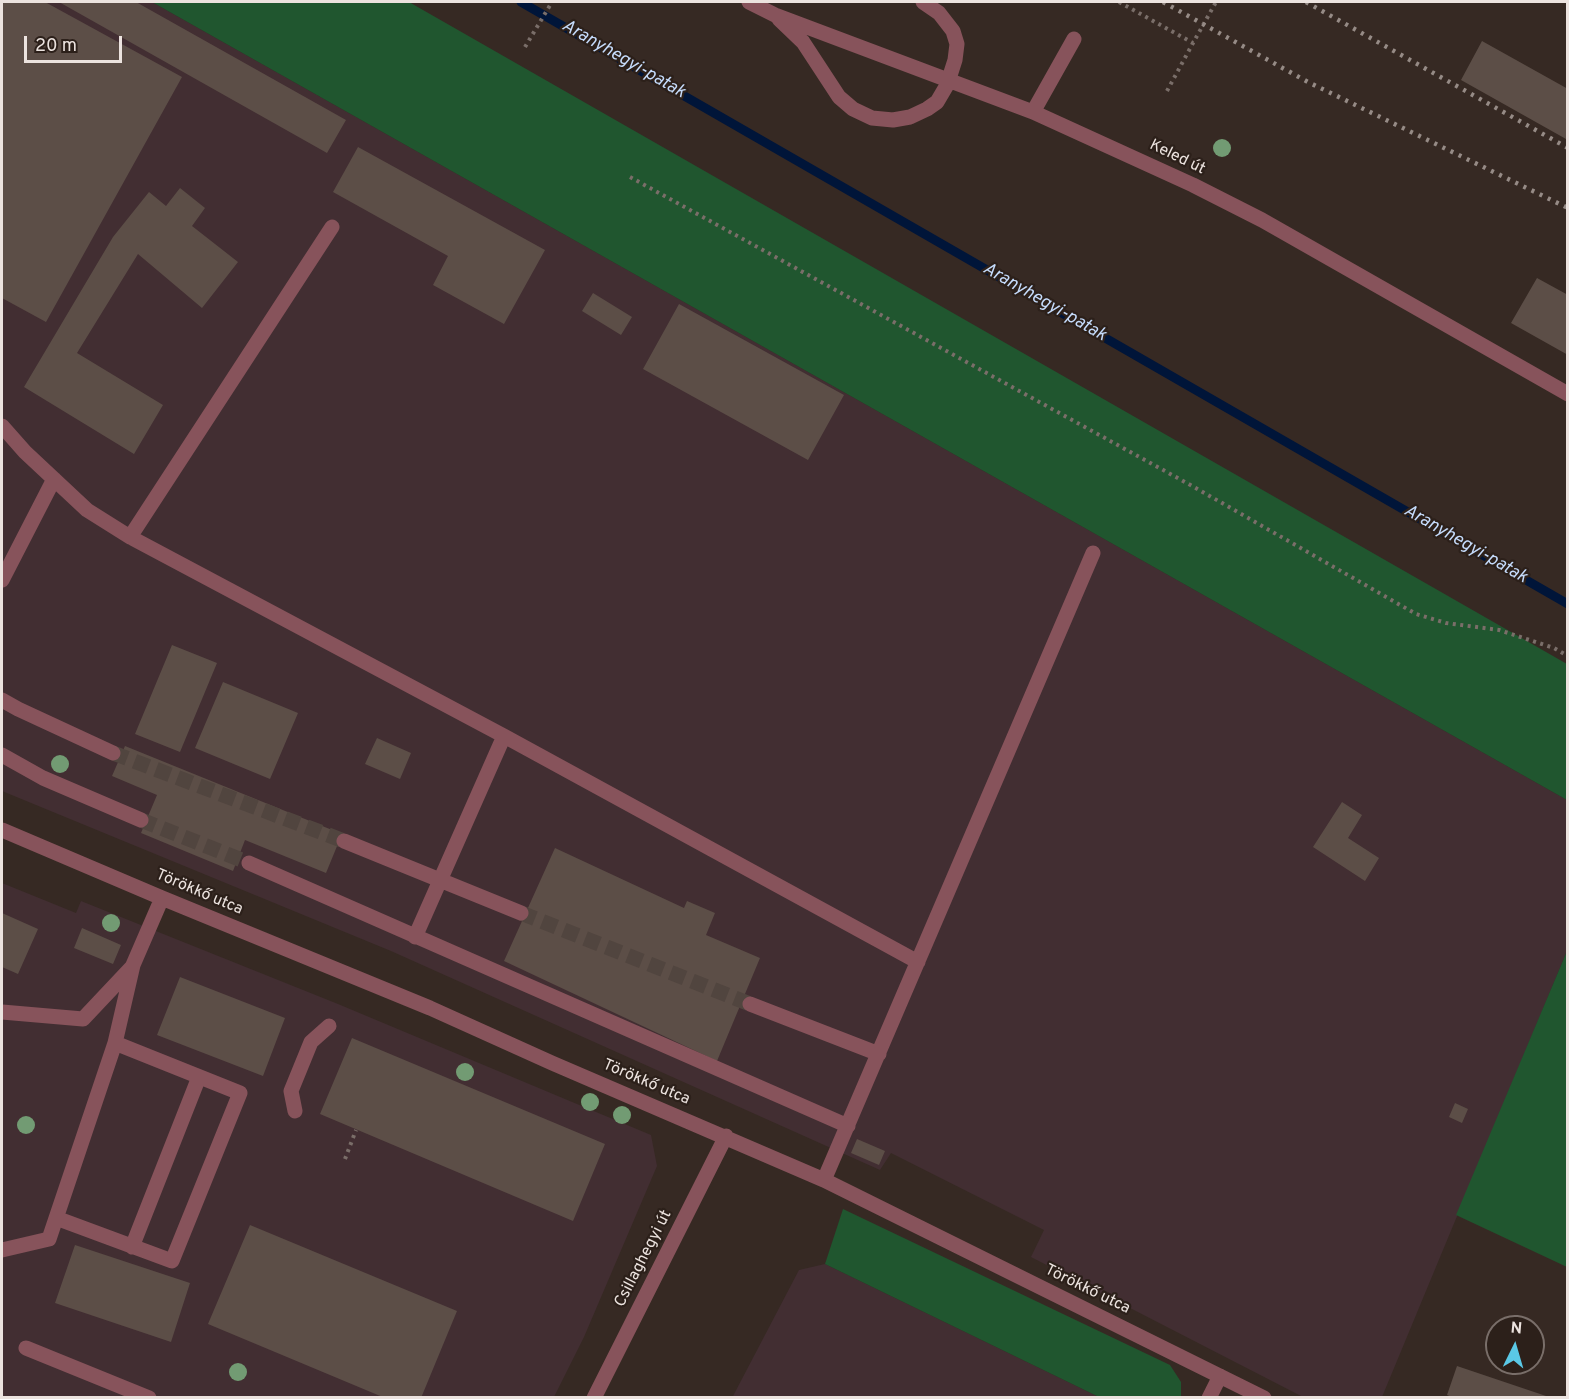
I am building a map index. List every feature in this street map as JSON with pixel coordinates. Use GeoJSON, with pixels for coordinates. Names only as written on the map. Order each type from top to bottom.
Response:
{"type":"FeatureCollection","features":[{"type":"Feature","properties":{"kind":"street","name":"Keled út"},"geometry":{"type":"LineString","coordinates":[[749,2],[775,15],[1033,112],[1148,163],[1262,220],[1568,394]]}},
{"type":"Feature","properties":{"kind":"street"},"geometry":{"type":"LineString","coordinates":[[775,15],[803,42],[839,97],[853,109],[872,117],[893,120],[910,117],[937,102],[949,80],[957,44],[953,31],[939,13],[923,2]]}},
{"type":"Feature","properties":{"kind":"street"},"geometry":{"type":"LineString","coordinates":[[1033,112],[1074,39]]}},
{"type":"Feature","properties":{"kind":"street"},"geometry":{"type":"LineString","coordinates":[[130,537],[332,227]]}},
{"type":"Feature","properties":{"kind":"street"},"geometry":{"type":"LineString","coordinates":[[2,426],[25,452],[87,510],[130,537],[504,736],[918,962]]}},
{"type":"Feature","properties":{"kind":"street"},"geometry":{"type":"LineString","coordinates":[[2,580],[54,479]]}},
{"type":"Feature","properties":{"kind":"street"},"geometry":{"type":"LineString","coordinates":[[824,1180],[1093,553]]}},
{"type":"Feature","properties":{"kind":"street"},"geometry":{"type":"LineString","coordinates":[[2,700],[18,710],[113,753]]}},
{"type":"Feature","properties":{"kind":"street"},"geometry":{"type":"LineString","coordinates":[[416,936],[504,736]]}},
{"type":"Feature","properties":{"kind":"street"},"geometry":{"type":"LineString","coordinates":[[2,755],[43,778],[141,820]]}},
{"type":"Feature","properties":{"kind":"street","name":"Törökkő utca"},"geometry":{"type":"LineString","coordinates":[[2,830],[430,1008],[824,1180],[1264,1398]]}},
{"type":"Feature","properties":{"kind":"street"},"geometry":{"type":"LineString","coordinates":[[344,841],[521,913]]}},
{"type":"Feature","properties":{"kind":"street"},"geometry":{"type":"LineString","coordinates":[[249,863],[848,1126]]}},
{"type":"Feature","properties":{"kind":"street"},"geometry":{"type":"LineString","coordinates":[[2,1250],[49,1239],[116,1043],[133,965],[162,898]]}},
{"type":"Feature","properties":{"kind":"street"},"geometry":{"type":"LineString","coordinates":[[2,1012],[83,1019],[133,965]]}},
{"type":"Feature","properties":{"kind":"street"},"geometry":{"type":"LineString","coordinates":[[750,1004],[879,1054]]}},
{"type":"Feature","properties":{"kind":"street"},"geometry":{"type":"LineString","coordinates":[[295,1111],[291,1091],[311,1042],[329,1026]]}},
{"type":"Feature","properties":{"kind":"street"},"geometry":{"type":"LineString","coordinates":[[56,1218],[172,1261],[240,1093],[116,1043]]}},
{"type":"Feature","properties":{"kind":"street"},"geometry":{"type":"LineString","coordinates":[[132,1247],[199,1077]]}},
{"type":"Feature","properties":{"kind":"street","name":"Csillaghegyi út"},"geometry":{"type":"LineString","coordinates":[[594,1398],[726,1136]]}},
{"type":"Feature","properties":{"kind":"street"},"geometry":{"type":"LineString","coordinates":[[26,1348],[149,1398]]}},
{"type":"Feature","properties":{"kind":"street"},"geometry":{"type":"LineString","coordinates":[[1209,1398],[1220,1376]]}},
{"type":"Feature","properties":{"kind":"path"},"geometry":{"type":"LineString","coordinates":[[525,47],[552,2]]}},
{"type":"Feature","properties":{"kind":"path"},"geometry":{"type":"LineString","coordinates":[[1119,2],[1193,43]]}},
{"type":"Feature","properties":{"kind":"path"},"geometry":{"type":"LineString","coordinates":[[1167,91],[1216,2]]}},
{"type":"Feature","properties":{"kind":"path"},"geometry":{"type":"LineString","coordinates":[[630,177],[1194,487],[1416,614],[1446,623],[1499,630],[1554,648],[1568,656]]}},
{"type":"Feature","properties":{"kind":"path"},"geometry":{"type":"LineString","coordinates":[[345,1159],[356,1130]]}},
{"type":"Feature","properties":{"kind":"shaded area"},"geometry":{"type":"Polygon","coordinates":[[[2,2],[152,2],[1567,800],[1567,951],[1382,1397],[1303,1397],[1031,1257],[1044,1230],[891,1153],[880,1170],[391,951],[2,791],[2,2]]]}},
{"type":"Feature","properties":{"kind":"shaded area"},"geometry":{"type":"Polygon","coordinates":[[[2,883],[76,913],[81,901],[338,1004],[651,1135],[657,1166],[584,1337],[554,1397],[2,1397],[2,883]]]}},
{"type":"Feature","properties":{"kind":"shaded area"},"geometry":{"type":"Polygon","coordinates":[[[825,1264],[1099,1397],[732,1398],[799,1270],[825,1264]]]}},
{"type":"Feature","properties":{"kind":"green space"},"geometry":{"type":"Polygon","coordinates":[[[152,2],[409,2],[1567,664],[1567,800],[152,2]]]}},
{"type":"Feature","properties":{"kind":"green space"},"geometry":{"type":"Polygon","coordinates":[[[1567,951],[1567,1267],[1456,1215],[1567,951]]]}},
{"type":"Feature","properties":{"kind":"green space"},"geometry":{"type":"Polygon","coordinates":[[[843,1209],[1170,1365],[1181,1382],[1181,1397],[1099,1397],[825,1264],[843,1209]]]}},
{"type":"Feature","properties":{"kind":"building"},"geometry":{"type":"Polygon","coordinates":[[[2,2],[45,2],[182,77],[46,322],[2,298],[2,2]]]}},
{"type":"Feature","properties":{"kind":"building"},"geometry":{"type":"Polygon","coordinates":[[[59,2],[136,2],[346,120],[327,153],[59,2]]]}},
{"type":"Feature","properties":{"kind":"building"},"geometry":{"type":"Polygon","coordinates":[[[1482,41],[1568,89],[1566,139],[1461,80],[1482,41]]]}},
{"type":"Feature","properties":{"kind":"building"},"geometry":{"type":"Polygon","coordinates":[[[358,147],[545,250],[504,324],[433,285],[448,256],[333,192],[358,147]]]}},
{"type":"Feature","properties":{"kind":"building"},"geometry":{"type":"Polygon","coordinates":[[[180,188],[205,208],[192,226],[238,262],[202,308],[138,254],[77,353],[163,405],[134,454],[24,387],[113,237],[149,192],[166,206],[180,188]]]}},
{"type":"Feature","properties":{"kind":"building"},"geometry":{"type":"Polygon","coordinates":[[[1537,278],[1568,295],[1568,355],[1511,323],[1537,278]]]}},
{"type":"Feature","properties":{"kind":"building"},"geometry":{"type":"Polygon","coordinates":[[[593,293],[632,317],[621,335],[582,311],[593,293]]]}},
{"type":"Feature","properties":{"kind":"building"},"geometry":{"type":"Polygon","coordinates":[[[679,304],[844,395],[808,460],[643,369],[679,304]]]}},
{"type":"Feature","properties":{"kind":"building"},"geometry":{"type":"Polygon","coordinates":[[[172,645],[217,663],[180,752],[135,734],[172,645]]]}},
{"type":"Feature","properties":{"kind":"building"},"geometry":{"type":"Polygon","coordinates":[[[223,682],[298,713],[270,779],[195,748],[223,682]]]}},
{"type":"Feature","properties":{"kind":"building"},"geometry":{"type":"Polygon","coordinates":[[[377,738],[411,753],[400,779],[365,764],[377,738]]]}},
{"type":"Feature","properties":{"kind":"building"},"geometry":{"type":"Polygon","coordinates":[[[125,746],[342,834],[326,873],[245,840],[233,871],[141,833],[157,795],[112,776],[125,746]]]}},
{"type":"Feature","properties":{"kind":"building"},"geometry":{"type":"Polygon","coordinates":[[[1342,802],[1362,815],[1348,838],[1379,858],[1365,881],[1313,847],[1342,802]]]}},
{"type":"Feature","properties":{"kind":"building"},"geometry":{"type":"Polygon","coordinates":[[[555,848],[684,908],[687,901],[715,913],[706,935],[760,958],[717,1061],[504,961],[555,848]]]}},
{"type":"Feature","properties":{"kind":"building"},"geometry":{"type":"Polygon","coordinates":[[[2,913],[38,929],[18,974],[2,967],[2,913]]]}},
{"type":"Feature","properties":{"kind":"building"},"geometry":{"type":"Polygon","coordinates":[[[82,928],[121,945],[113,964],[74,948],[82,928]]]}},
{"type":"Feature","properties":{"kind":"building"},"geometry":{"type":"Polygon","coordinates":[[[180,977],[285,1018],[263,1076],[157,1035],[180,977]]]}},
{"type":"Feature","properties":{"kind":"building"},"geometry":{"type":"Polygon","coordinates":[[[352,1038],[605,1144],[573,1221],[320,1114],[352,1038]]]}},
{"type":"Feature","properties":{"kind":"building"},"geometry":{"type":"Polygon","coordinates":[[[1455,1103],[1468,1109],[1462,1123],[1449,1117],[1455,1103]]]}},
{"type":"Feature","properties":{"kind":"building"},"geometry":{"type":"Polygon","coordinates":[[[857,1139],[885,1151],[879,1165],[851,1153],[857,1139]]]}},
{"type":"Feature","properties":{"kind":"building"},"geometry":{"type":"Polygon","coordinates":[[[250,1225],[457,1311],[421,1398],[385,1398],[208,1324],[250,1225]]]}},
{"type":"Feature","properties":{"kind":"building"},"geometry":{"type":"Polygon","coordinates":[[[75,1245],[190,1283],[171,1342],[55,1303],[75,1245]]]}},
{"type":"Feature","properties":{"kind":"building"},"geometry":{"type":"Polygon","coordinates":[[[1457,1366],[1549,1398],[1454,1398],[1447,1395],[1457,1366]]]}},
{"type":"Feature","properties":{"kind":"waterway","name":"Aranyhegyi-patak"},"geometry":{"type":"LineString","coordinates":[[521,2],[1568,604]]}},
{"type":"Feature","properties":{"kind":"tunnel"},"geometry":{"type":"LineString","coordinates":[[113,753],[344,841]]}},
{"type":"Feature","properties":{"kind":"tunnel"},"geometry":{"type":"LineString","coordinates":[[141,820],[249,863]]}},
{"type":"Feature","properties":{"kind":"tunnel"},"geometry":{"type":"LineString","coordinates":[[521,913],[750,1004]]}},
{"type":"Feature","properties":{"kind":"railway"},"geometry":{"type":"LineString","coordinates":[[1163,2],[1308,82],[1568,208]]}},
{"type":"Feature","properties":{"kind":"railway"},"geometry":{"type":"LineString","coordinates":[[1306,2],[1568,148]]}}]}
